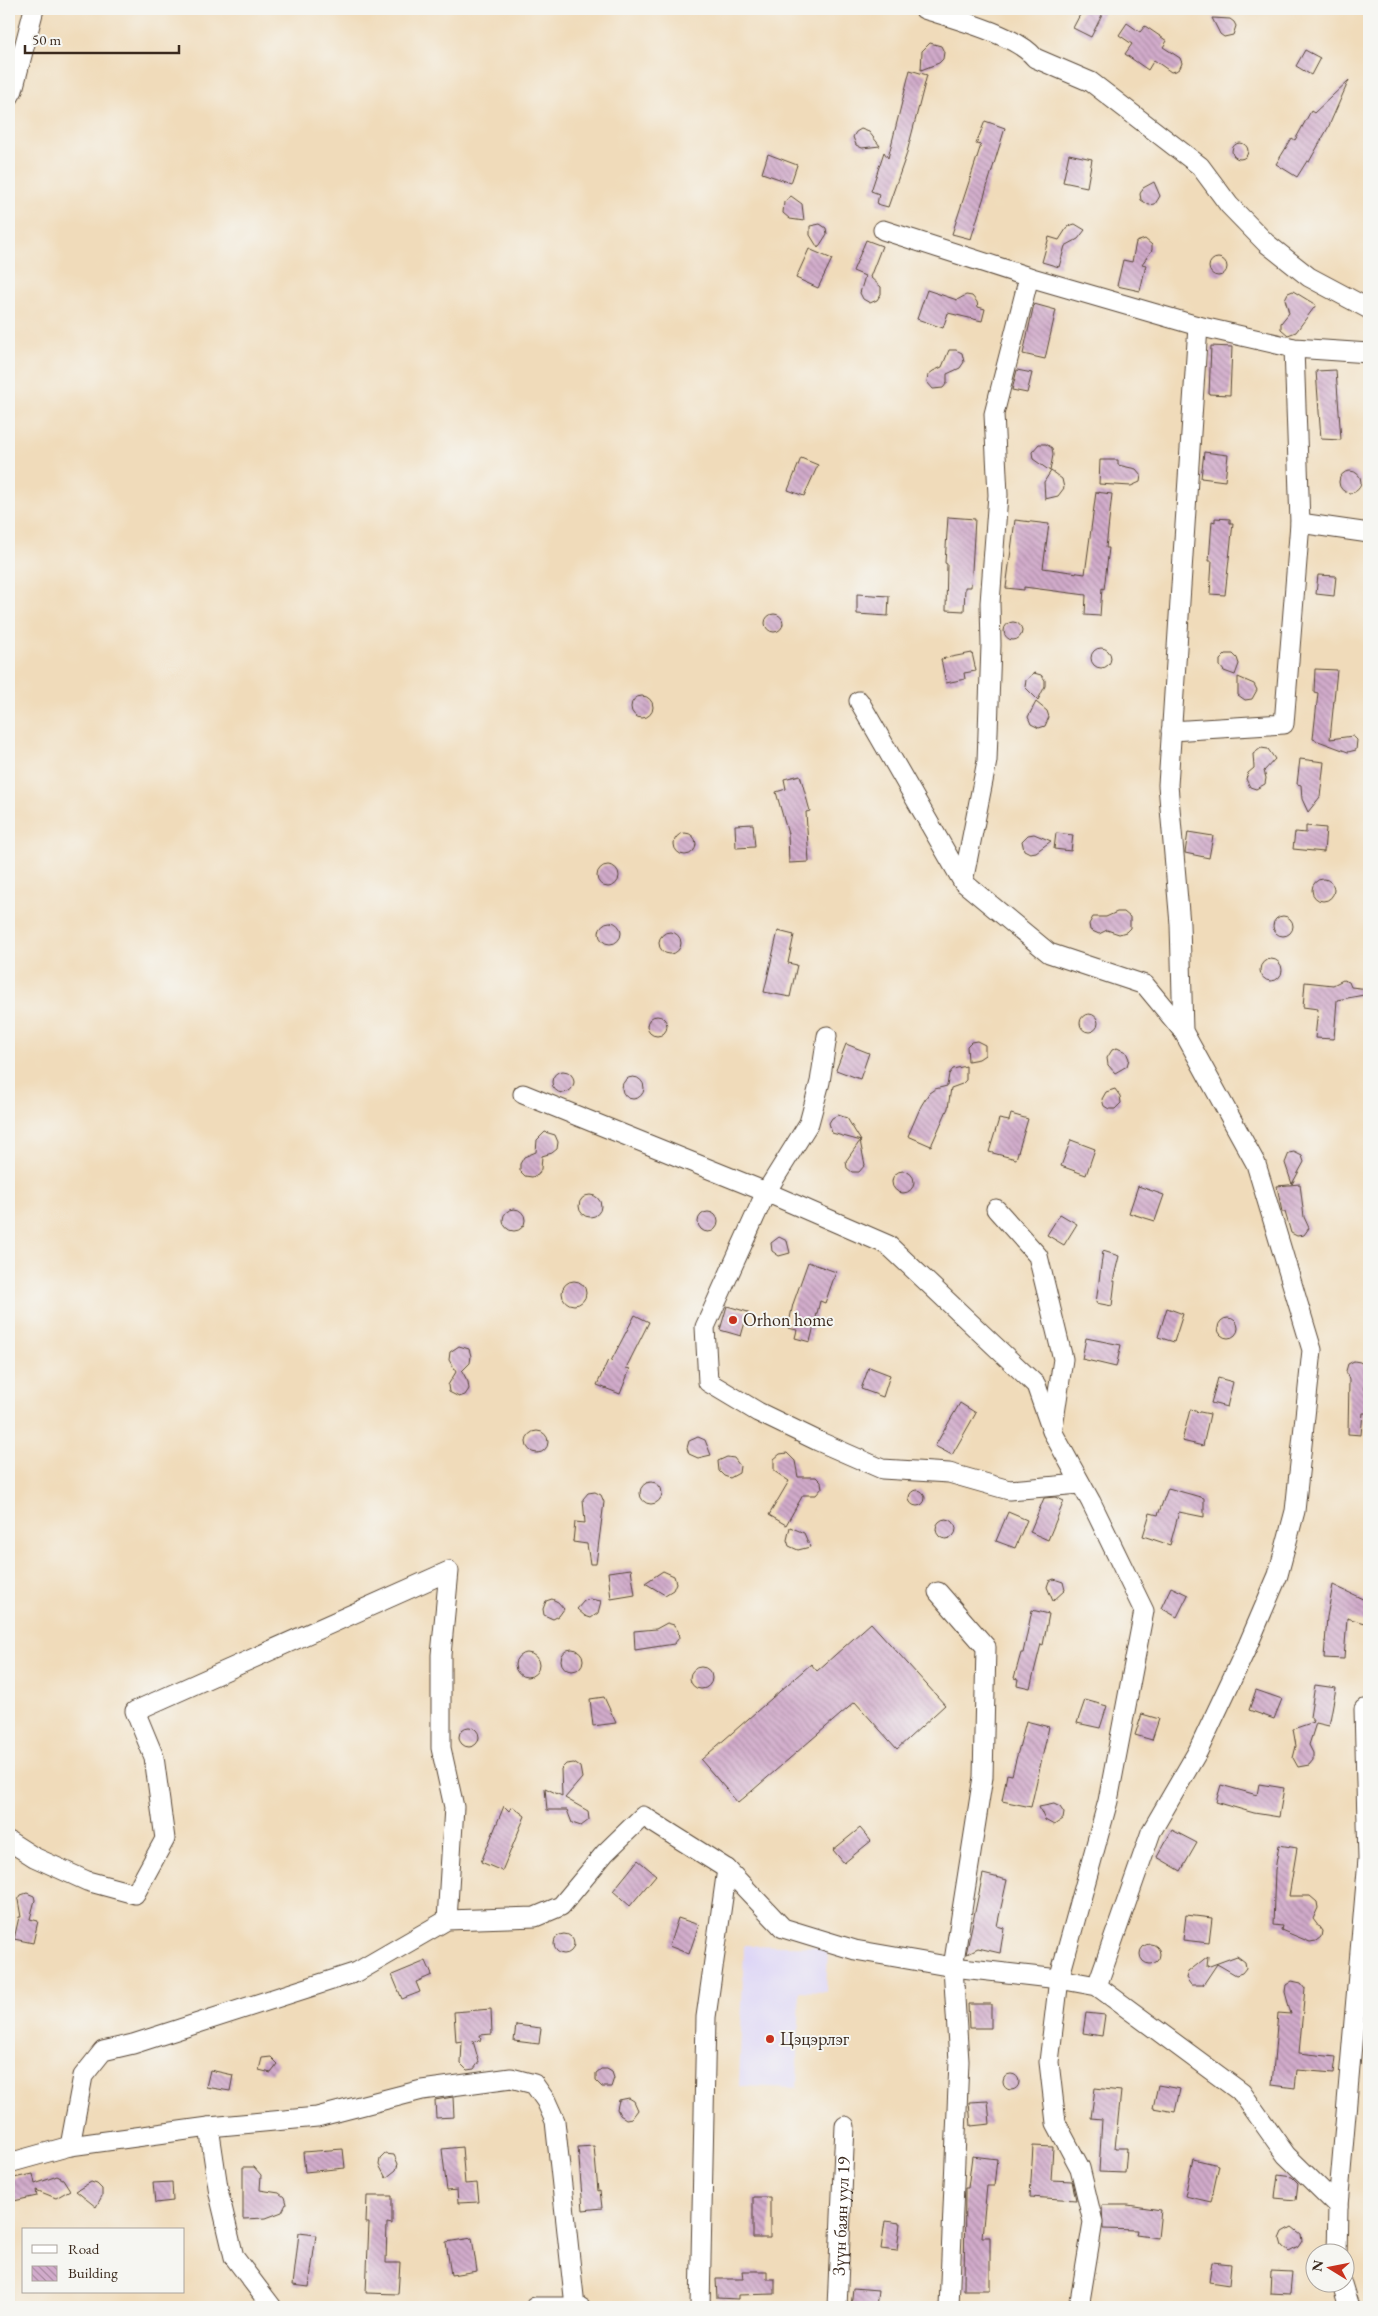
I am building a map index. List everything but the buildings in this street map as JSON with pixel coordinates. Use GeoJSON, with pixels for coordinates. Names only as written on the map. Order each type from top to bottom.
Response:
{"type":"FeatureCollection","features":[{"type":"Feature","properties":{"kind":"street"},"geometry":{"type":"LineString","coordinates":[[9,97],[13,90],[34,9]]}},
{"type":"Feature","properties":{"kind":"street"},"geometry":{"type":"LineString","coordinates":[[924,9],[1008,39],[1029,51],[1035,58],[1091,82],[1200,166],[1229,205],[1266,243],[1309,277],[1369,309]]}},
{"type":"Feature","properties":{"kind":"street"},"geometry":{"type":"LineString","coordinates":[[883,230],[1030,277],[1198,326],[1294,348],[1369,353]]}},
{"type":"Feature","properties":{"kind":"street"},"geometry":{"type":"LineString","coordinates":[[962,882],[987,760],[991,645],[990,603],[998,495],[994,414],[1030,277]]}},
{"type":"Feature","properties":{"kind":"street"},"geometry":{"type":"LineString","coordinates":[[1183,1031],[1180,924],[1168,784],[1198,326]]}},
{"type":"Feature","properties":{"kind":"street"},"geometry":{"type":"LineString","coordinates":[[1171,731],[1284,724],[1300,523],[1294,348]]}},
{"type":"Feature","properties":{"kind":"street"},"geometry":{"type":"LineString","coordinates":[[1300,523],[1369,533]]}},
{"type":"Feature","properties":{"kind":"street"},"geometry":{"type":"LineString","coordinates":[[858,701],[962,882],[1049,953],[1145,986],[1183,1031],[1256,1164],[1312,1350],[1295,1511],[1278,1574],[1248,1645],[1198,1750],[1151,1832],[1097,1986]]}},
{"type":"Feature","properties":{"kind":"street"},"geometry":{"type":"LineString","coordinates":[[827,1036],[820,1082],[809,1123],[766,1192],[704,1327],[708,1382],[758,1412],[882,1469],[949,1473],[1010,1490],[1080,1484]]}},
{"type":"Feature","properties":{"kind":"street"},"geometry":{"type":"LineString","coordinates":[[523,1094],[766,1192],[888,1246],[1036,1385],[1052,1431],[1144,1611],[1108,1801],[1059,1979],[1049,2062],[1056,2123],[1080,2168],[1093,2222],[1079,2307]]}},
{"type":"Feature","properties":{"kind":"street"},"geometry":{"type":"LineString","coordinates":[[996,1209],[1038,1256],[1063,1359],[1052,1431]]}},
{"type":"Feature","properties":{"kind":"street"},"geometry":{"type":"LineString","coordinates":[[9,1841],[34,1857],[87,1881],[135,1894],[165,1839],[154,1757],[135,1711],[448,1571],[441,1674],[441,1748],[454,1807],[447,1920]]}},
{"type":"Feature","properties":{"kind":"street"},"geometry":{"type":"LineString","coordinates":[[938,1592],[986,1647],[983,1777],[953,1967],[959,2061],[949,2307]]}},
{"type":"Feature","properties":{"kind":"street"},"geometry":{"type":"LineString","coordinates":[[1337,2244],[1338,2206],[1368,1858],[1364,1709]]}},
{"type":"Feature","properties":{"kind":"street"},"geometry":{"type":"LineString","coordinates":[[70,2146],[83,2076],[102,2051],[133,2044],[357,1972],[447,1920],[535,1917],[561,1906],[605,1853],[643,1816],[727,1869],[783,1928],[856,1950],[953,1967],[1059,1979],[1097,1986],[1242,2093],[1286,2155],[1338,2206]]}},
{"type":"Feature","properties":{"kind":"street"},"geometry":{"type":"LineString","coordinates":[[700,2307],[706,2018],[727,1869]]}},
{"type":"Feature","properties":{"kind":"street"},"geometry":{"type":"LineString","coordinates":[[9,2162],[70,2146],[209,2127],[317,2117],[422,2090],[511,2078],[534,2084],[546,2101],[554,2120],[578,2307],[535,2307]]}},
{"type":"Feature","properties":{"kind":"street","name":"Зүүн баян уул 19"},"geometry":{"type":"LineString","coordinates":[[837,2307],[845,2126]]}},
{"type":"Feature","properties":{"kind":"street"},"geometry":{"type":"LineString","coordinates":[[209,2127],[219,2194],[234,2257],[272,2307]]}},
{"type":"Feature","properties":{"kind":"street"},"geometry":{"type":"LineString","coordinates":[[1345,2294],[1349,2307]]}},
{"type":"Feature","properties":{"kind":"shaded area","name":"Цэцэрлэг"},"geometry":{"type":"Polygon","coordinates":[[[744,1945],[828,1947],[826,1992],[800,1991],[797,2088],[739,2086],[744,1945]]]}},
{"type":"Feature","properties":{"kind":"place","name":"Orhon home"},"geometry":{"type":"Point","coordinates":[733,1320]}},
{"type":"Feature","properties":{"kind":"place","name":"Цэцэрлэг"},"geometry":{"type":"Point","coordinates":[770,2039]}}]}
